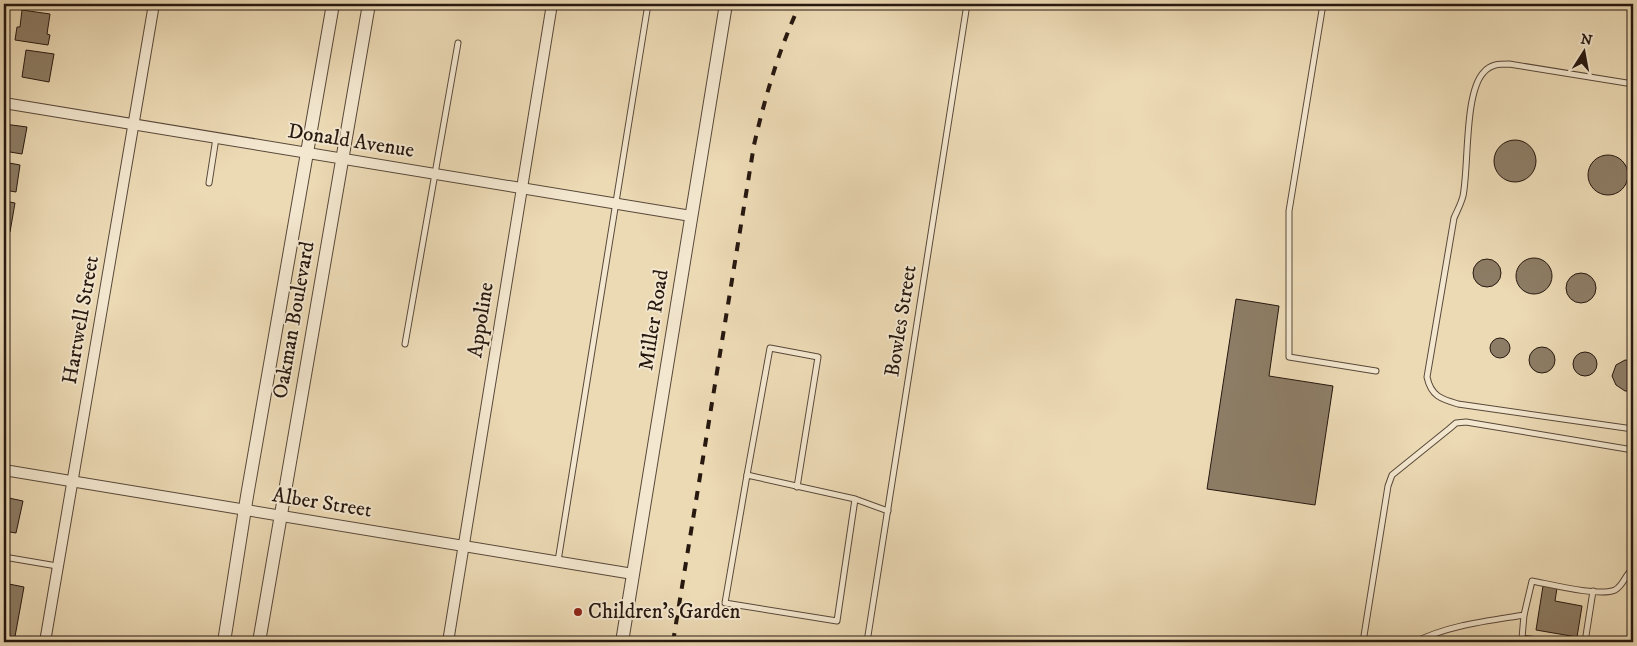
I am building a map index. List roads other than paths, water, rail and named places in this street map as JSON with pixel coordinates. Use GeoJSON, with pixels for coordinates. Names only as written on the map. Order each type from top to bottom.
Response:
{"type":"FeatureCollection","features":[{"type":"Feature","properties":{"kind":"street","name":"Hartwell Street"},"geometry":{"type":"LineString","coordinates":[[44,642],[154,4]]}},
{"type":"Feature","properties":{"kind":"street","name":"Oakman Boulevard"},"geometry":{"type":"LineString","coordinates":[[224,642],[245,510],[333,4]]}},
{"type":"Feature","properties":{"kind":"street","name":"Oakman Boulevard"},"geometry":{"type":"LineString","coordinates":[[259,642],[369,4]]}},
{"type":"Feature","properties":{"kind":"street","name":"Appoline"},"geometry":{"type":"LineString","coordinates":[[448,642],[552,4]]}},
{"type":"Feature","properties":{"kind":"street","name":"Miller Road"},"geometry":{"type":"LineString","coordinates":[[622,642],[726,4]]}},
{"type":"Feature","properties":{"kind":"street","name":"Donald Avenue"},"geometry":{"type":"LineString","coordinates":[[4,103],[691,216]]}},
{"type":"Feature","properties":{"kind":"street","name":"Alber Street"},"geometry":{"type":"LineString","coordinates":[[4,470],[633,574]]}},
{"type":"Feature","properties":{"kind":"lane"},"geometry":{"type":"LineString","coordinates":[[558,561],[648,4]]}},
{"type":"Feature","properties":{"kind":"lane","name":"Bowles Street"},"geometry":{"type":"LineString","coordinates":[[867,642],[967,4]]}},
{"type":"Feature","properties":{"kind":"lane"},"geometry":{"type":"LineString","coordinates":[[1323,4],[1289,211],[1289,357],[1376,371]]}},
{"type":"Feature","properties":{"kind":"lane"},"geometry":{"type":"LineString","coordinates":[[405,344],[458,42]]}},
{"type":"Feature","properties":{"kind":"lane"},"geometry":{"type":"LineString","coordinates":[[1633,84],[1509,64],[1495,64],[1483,72],[1476,88],[1471,112],[1463,197],[1454,218],[1428,377],[1429,386],[1435,394],[1444,400],[1458,404],[1633,429]]}},
{"type":"Feature","properties":{"kind":"lane"},"geometry":{"type":"LineString","coordinates":[[209,184],[216,138]]}},
{"type":"Feature","properties":{"kind":"lane"},"geometry":{"type":"LineString","coordinates":[[797,487],[818,357],[770,348],[725,603],[837,621],[855,499]]}},
{"type":"Feature","properties":{"kind":"lane"},"geometry":{"type":"LineString","coordinates":[[1363,642],[1388,486],[1392,475],[1456,424],[1466,422],[1633,450]]}},
{"type":"Feature","properties":{"kind":"lane"},"geometry":{"type":"LineString","coordinates":[[747,475],[855,499],[888,511]]}},
{"type":"Feature","properties":{"kind":"lane"},"geometry":{"type":"LineString","coordinates":[[4,557],[58,566]]}},
{"type":"Feature","properties":{"kind":"lane"},"geometry":{"type":"LineString","coordinates":[[1554,642],[1522,638],[1524,615],[1532,581],[1593,591],[1613,591],[1621,586],[1633,569]]}},
{"type":"Feature","properties":{"kind":"lane"},"geometry":{"type":"LineString","coordinates":[[1585,642],[1593,591]]}},
{"type":"Feature","properties":{"kind":"lane"},"geometry":{"type":"LineString","coordinates":[[1415,642],[1457,626],[1524,615]]}},
{"type":"Feature","properties":{"kind":"railway"},"geometry":{"type":"LineString","coordinates":[[673,642],[754,145],[773,73],[800,4]]}},
{"type":"Feature","properties":{"kind":"place","name":"Children's Garden"},"geometry":{"type":"Point","coordinates":[578,612]}}]}
